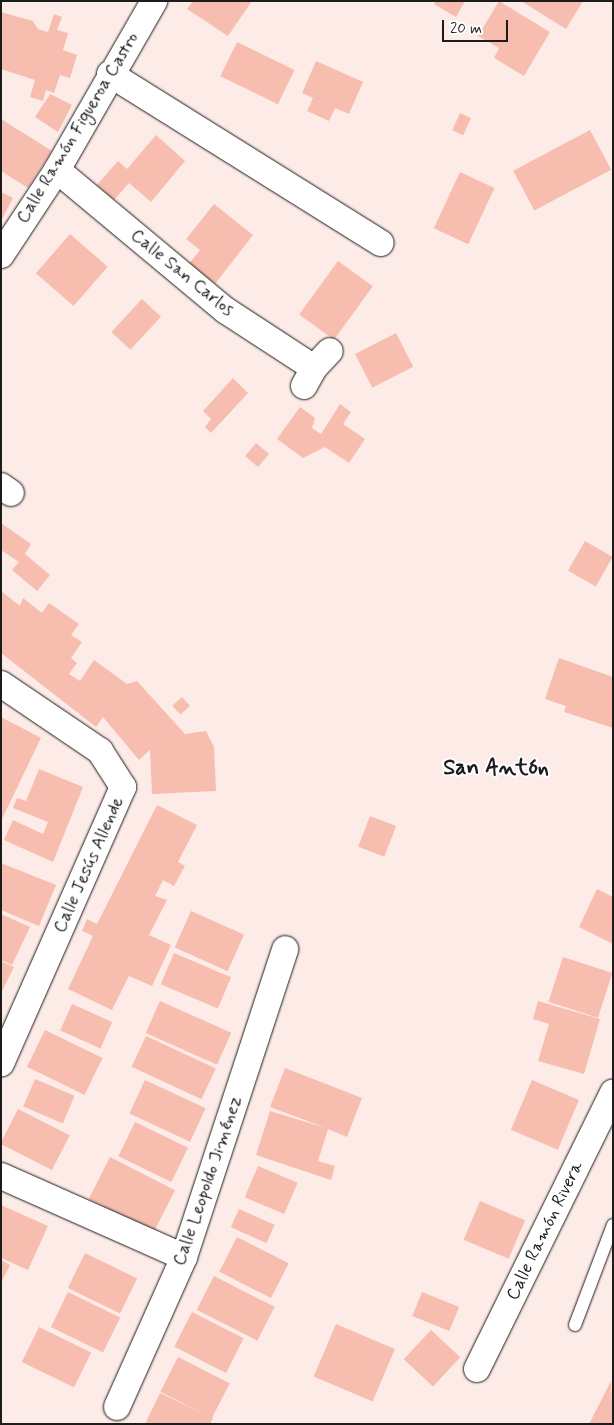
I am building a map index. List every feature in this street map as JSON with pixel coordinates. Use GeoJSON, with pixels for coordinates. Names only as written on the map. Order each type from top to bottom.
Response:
{"type":"FeatureCollection","features":[{"type":"Feature","properties":{"kind":"street","name":"Calle Ramón Figueroa Castro"},"geometry":{"type":"LineString","coordinates":[[1,255],[56,170],[154,1]]}},
{"type":"Feature","properties":{"kind":"street"},"geometry":{"type":"LineString","coordinates":[[110,74],[380,243]]}},
{"type":"Feature","properties":{"kind":"street","name":"Calle San Carlos"},"geometry":{"type":"LineString","coordinates":[[56,170],[225,310],[316,368]]}},
{"type":"Feature","properties":{"kind":"street","name":"Calle Jesús Allende"},"geometry":{"type":"LineString","coordinates":[[1,684],[100,751],[123,787],[1,1064]]}},
{"type":"Feature","properties":{"kind":"street","name":"Calle Leopoldo Jiménez"},"geometry":{"type":"LineString","coordinates":[[117,1407],[184,1258],[285,949]]}},
{"type":"Feature","properties":{"kind":"street","name":"Calle Ramón Rivera"},"geometry":{"type":"LineString","coordinates":[[477,1369],[613,1094]]}},
{"type":"Feature","properties":{"kind":"street"},"geometry":{"type":"LineString","coordinates":[[1,1176],[184,1258]]}},
{"type":"Feature","properties":{"kind":"lane"},"geometry":{"type":"LineString","coordinates":[[574,1325],[613,1225]]}},
{"type":"Feature","properties":{"kind":"building"},"geometry":{"type":"Polygon","coordinates":[[[193,1],[252,1],[228,36],[187,9],[193,1]]]}},
{"type":"Feature","properties":{"kind":"building"},"geometry":{"type":"Polygon","coordinates":[[[436,1],[465,1],[456,17],[434,4],[436,1]]]}},
{"type":"Feature","properties":{"kind":"building"},"geometry":{"type":"Polygon","coordinates":[[[499,1],[550,32],[524,76],[494,58],[499,48],[478,36],[499,1]]]}},
{"type":"Feature","properties":{"kind":"building"},"geometry":{"type":"Polygon","coordinates":[[[521,1],[583,1],[566,29],[521,1]]]}},
{"type":"Feature","properties":{"kind":"building"},"geometry":{"type":"Polygon","coordinates":[[[1,12],[33,21],[38,29],[48,32],[54,14],[62,17],[57,30],[68,33],[63,50],[77,55],[70,78],[60,75],[54,93],[46,90],[43,101],[30,97],[35,80],[1,69],[1,12]]]}},
{"type":"Feature","properties":{"kind":"building"},"geometry":{"type":"Polygon","coordinates":[[[237,42],[295,70],[278,104],[220,76],[237,42]]]}},
{"type":"Feature","properties":{"kind":"building"},"geometry":{"type":"Polygon","coordinates":[[[316,61],[363,82],[349,114],[335,108],[329,121],[307,111],[313,98],[302,93],[316,61]]]}},
{"type":"Feature","properties":{"kind":"building"},"geometry":{"type":"Polygon","coordinates":[[[50,94],[72,105],[58,132],[35,117],[50,94]]]}},
{"type":"Feature","properties":{"kind":"building"},"geometry":{"type":"Polygon","coordinates":[[[460,113],[471,118],[463,135],[452,130],[460,113]]]}},
{"type":"Feature","properties":{"kind":"building"},"geometry":{"type":"Polygon","coordinates":[[[1,119],[52,151],[28,188],[1,171],[1,119]]]}},
{"type":"Feature","properties":{"kind":"building"},"geometry":{"type":"Polygon","coordinates":[[[590,130],[611,170],[534,211],[513,171],[590,130]]]}},
{"type":"Feature","properties":{"kind":"building"},"geometry":{"type":"Polygon","coordinates":[[[156,135],[185,161],[151,202],[129,183],[114,200],[97,185],[118,161],[127,169],[156,135]]]}},
{"type":"Feature","properties":{"kind":"building"},"geometry":{"type":"Polygon","coordinates":[[[460,172],[494,188],[468,244],[434,228],[460,172]]]}},
{"type":"Feature","properties":{"kind":"building"},"geometry":{"type":"Polygon","coordinates":[[[1,192],[13,198],[1,221],[1,192]]]}},
{"type":"Feature","properties":{"kind":"building"},"geometry":{"type":"Polygon","coordinates":[[[214,204],[253,235],[215,284],[189,264],[200,250],[186,239],[214,204]]]}},
{"type":"Feature","properties":{"kind":"building"},"geometry":{"type":"Polygon","coordinates":[[[70,234],[108,267],[74,306],[36,273],[70,234]]]}},
{"type":"Feature","properties":{"kind":"building"},"geometry":{"type":"Polygon","coordinates":[[[338,261],[373,286],[334,340],[299,314],[338,261]]]}},
{"type":"Feature","properties":{"kind":"building"},"geometry":{"type":"Polygon","coordinates":[[[142,299],[161,317],[130,350],[111,332],[142,299]]]}},
{"type":"Feature","properties":{"kind":"building"},"geometry":{"type":"Polygon","coordinates":[[[396,333],[413,367],[372,388],[355,354],[396,333]]]}},
{"type":"Feature","properties":{"kind":"building"},"geometry":{"type":"Polygon","coordinates":[[[233,378],[248,393],[211,433],[205,427],[211,419],[203,411],[233,378]]]}},
{"type":"Feature","properties":{"kind":"building"},"geometry":{"type":"Polygon","coordinates":[[[340,404],[351,412],[343,424],[365,439],[349,463],[325,447],[303,458],[277,439],[300,407],[315,418],[312,428],[321,434],[340,404]]]}},
{"type":"Feature","properties":{"kind":"building"},"geometry":{"type":"Polygon","coordinates":[[[256,443],[269,454],[258,467],[245,456],[256,443]]]}},
{"type":"Feature","properties":{"kind":"building"},"geometry":{"type":"Polygon","coordinates":[[[1,523],[31,544],[25,554],[50,575],[37,591],[12,570],[19,562],[1,550],[1,523]]]}},
{"type":"Feature","properties":{"kind":"building"},"geometry":{"type":"Polygon","coordinates":[[[585,541],[613,557],[596,586],[568,570],[585,541]]]}},
{"type":"Feature","properties":{"kind":"building"},"geometry":{"type":"Polygon","coordinates":[[[1,591],[20,606],[23,598],[42,613],[49,603],[79,624],[71,635],[82,642],[71,658],[77,663],[69,674],[80,681],[94,660],[127,684],[137,681],[185,734],[206,731],[214,747],[216,791],[152,794],[150,750],[139,760],[103,717],[96,727],[1,653],[1,591]]]}},
{"type":"Feature","properties":{"kind":"building"},"geometry":{"type":"Polygon","coordinates":[[[559,658],[613,677],[613,728],[564,712],[566,706],[545,699],[559,658]]]}},
{"type":"Feature","properties":{"kind":"building"},"geometry":{"type":"Polygon","coordinates":[[[182,697],[190,706],[180,715],[172,706],[182,697]]]}},
{"type":"Feature","properties":{"kind":"building"},"geometry":{"type":"Polygon","coordinates":[[[1,717],[41,738],[1,821],[1,717]]]}},
{"type":"Feature","properties":{"kind":"building"},"geometry":{"type":"Polygon","coordinates":[[[39,769],[83,787],[53,862],[4,840],[13,820],[43,834],[48,822],[13,808],[17,798],[26,801],[39,769]]]}},
{"type":"Feature","properties":{"kind":"building"},"geometry":{"type":"Polygon","coordinates":[[[157,805],[197,825],[178,862],[185,866],[174,886],[163,880],[155,896],[167,900],[149,935],[171,945],[152,986],[129,976],[112,1010],[68,989],[93,936],[82,931],[87,919],[97,924],[157,805]]]}},
{"type":"Feature","properties":{"kind":"building"},"geometry":{"type":"Polygon","coordinates":[[[370,816],[396,826],[384,857],[358,847],[370,816]]]}},
{"type":"Feature","properties":{"kind":"building"},"geometry":{"type":"Polygon","coordinates":[[[1,863],[56,885],[39,926],[1,910],[1,863]]]}},
{"type":"Feature","properties":{"kind":"building"},"geometry":{"type":"Polygon","coordinates":[[[597,889],[613,897],[613,944],[579,927],[597,889]]]}},
{"type":"Feature","properties":{"kind":"building"},"geometry":{"type":"Polygon","coordinates":[[[191,911],[244,935],[228,971],[175,948],[191,911]]]}},
{"type":"Feature","properties":{"kind":"building"},"geometry":{"type":"Polygon","coordinates":[[[1,914],[30,927],[12,965],[1,960],[1,914]]]}},
{"type":"Feature","properties":{"kind":"building"},"geometry":{"type":"Polygon","coordinates":[[[174,953],[231,977],[218,1009],[161,984],[174,953]]]}},
{"type":"Feature","properties":{"kind":"building"},"geometry":{"type":"Polygon","coordinates":[[[563,957],[612,973],[598,1018],[548,1002],[563,957]]]}},
{"type":"Feature","properties":{"kind":"building"},"geometry":{"type":"Polygon","coordinates":[[[1,961],[14,967],[1,993],[1,961]]]}},
{"type":"Feature","properties":{"kind":"building"},"geometry":{"type":"Polygon","coordinates":[[[160,1001],[231,1033],[217,1065],[146,1033],[160,1001]]]}},
{"type":"Feature","properties":{"kind":"building"},"geometry":{"type":"Polygon","coordinates":[[[538,1001],[600,1019],[584,1074],[538,1061],[549,1024],[533,1019],[538,1001]]]}},
{"type":"Feature","properties":{"kind":"building"},"geometry":{"type":"Polygon","coordinates":[[[72,1004],[112,1022],[100,1048],[60,1030],[72,1004]]]}},
{"type":"Feature","properties":{"kind":"building"},"geometry":{"type":"Polygon","coordinates":[[[45,1030],[103,1058],[85,1095],[27,1067],[45,1030]]]}},
{"type":"Feature","properties":{"kind":"building"},"geometry":{"type":"Polygon","coordinates":[[[146,1036],[216,1069],[201,1099],[132,1067],[146,1036]]]}},
{"type":"Feature","properties":{"kind":"building"},"geometry":{"type":"Polygon","coordinates":[[[285,1068],[362,1098],[347,1137],[328,1129],[318,1161],[335,1166],[331,1180],[256,1155],[270,1111],[326,1128],[270,1107],[285,1068]]]}},
{"type":"Feature","properties":{"kind":"building"},"geometry":{"type":"Polygon","coordinates":[[[35,1079],[75,1096],[63,1123],[23,1107],[35,1079]]]}},
{"type":"Feature","properties":{"kind":"building"},"geometry":{"type":"Polygon","coordinates":[[[145,1080],[206,1108],[190,1142],[129,1114],[145,1080]]]}},
{"type":"Feature","properties":{"kind":"building"},"geometry":{"type":"Polygon","coordinates":[[[532,1080],[579,1100],[558,1150],[511,1130],[532,1080]]]}},
{"type":"Feature","properties":{"kind":"building"},"geometry":{"type":"Polygon","coordinates":[[[18,1109],[70,1135],[52,1170],[1,1144],[18,1109]]]}},
{"type":"Feature","properties":{"kind":"building"},"geometry":{"type":"Polygon","coordinates":[[[135,1122],[188,1148],[171,1182],[118,1156],[135,1122]]]}},
{"type":"Feature","properties":{"kind":"building"},"geometry":{"type":"Polygon","coordinates":[[[110,1157],[175,1190],[154,1232],[89,1199],[110,1157]]]}},
{"type":"Feature","properties":{"kind":"building"},"geometry":{"type":"Polygon","coordinates":[[[258,1166],[298,1183],[284,1214],[245,1197],[258,1166]]]}},
{"type":"Feature","properties":{"kind":"building"},"geometry":{"type":"Polygon","coordinates":[[[480,1201],[525,1220],[509,1259],[464,1240],[480,1201]]]}},
{"type":"Feature","properties":{"kind":"building"},"geometry":{"type":"Polygon","coordinates":[[[1,1205],[48,1226],[28,1270],[1,1258],[1,1205]]]}},
{"type":"Feature","properties":{"kind":"building"},"geometry":{"type":"Polygon","coordinates":[[[239,1209],[275,1225],[266,1243],[231,1227],[239,1209]]]}},
{"type":"Feature","properties":{"kind":"building"},"geometry":{"type":"Polygon","coordinates":[[[237,1237],[289,1263],[271,1298],[219,1272],[237,1237]]]}},
{"type":"Feature","properties":{"kind":"building"},"geometry":{"type":"Polygon","coordinates":[[[85,1253],[137,1278],[120,1313],[68,1288],[85,1253]]]}},
{"type":"Feature","properties":{"kind":"building"},"geometry":{"type":"Polygon","coordinates":[[[1,1260],[10,1265],[1,1283],[1,1260]]]}},
{"type":"Feature","properties":{"kind":"building"},"geometry":{"type":"Polygon","coordinates":[[[214,1276],[275,1307],[257,1341],[197,1310],[214,1276]]]}},
{"type":"Feature","properties":{"kind":"building"},"geometry":{"type":"Polygon","coordinates":[[[68,1292],[120,1317],[103,1352],[51,1327],[68,1292]]]}},
{"type":"Feature","properties":{"kind":"building"},"geometry":{"type":"Polygon","coordinates":[[[422,1292],[459,1307],[449,1331],[412,1316],[422,1292]]]}},
{"type":"Feature","properties":{"kind":"building"},"geometry":{"type":"Polygon","coordinates":[[[192,1312],[244,1338],[226,1373],[174,1347],[192,1312]]]}},
{"type":"Feature","properties":{"kind":"building"},"geometry":{"type":"Polygon","coordinates":[[[336,1324],[395,1349],[373,1401],[314,1376],[336,1324]]]}},
{"type":"Feature","properties":{"kind":"building"},"geometry":{"type":"Polygon","coordinates":[[[39,1327],[91,1352],[74,1387],[22,1362],[39,1327]]]}},
{"type":"Feature","properties":{"kind":"building"},"geometry":{"type":"Polygon","coordinates":[[[431,1330],[460,1357],[433,1387],[404,1359],[431,1330]]]}},
{"type":"Feature","properties":{"kind":"building"},"geometry":{"type":"Polygon","coordinates":[[[178,1357],[230,1383],[212,1418],[160,1392],[178,1357]]]}},
{"type":"Feature","properties":{"kind":"building"},"geometry":{"type":"Polygon","coordinates":[[[611,1381],[613,1424],[589,1424],[611,1381]]]}},
{"type":"Feature","properties":{"kind":"building"},"geometry":{"type":"Polygon","coordinates":[[[160,1393],[213,1418],[210,1424],[145,1424],[160,1393]]]}},
{"type":"Feature","properties":{"kind":"district","name":"San Antón"},"geometry":{"type":"Point","coordinates":[496,769]}}]}
